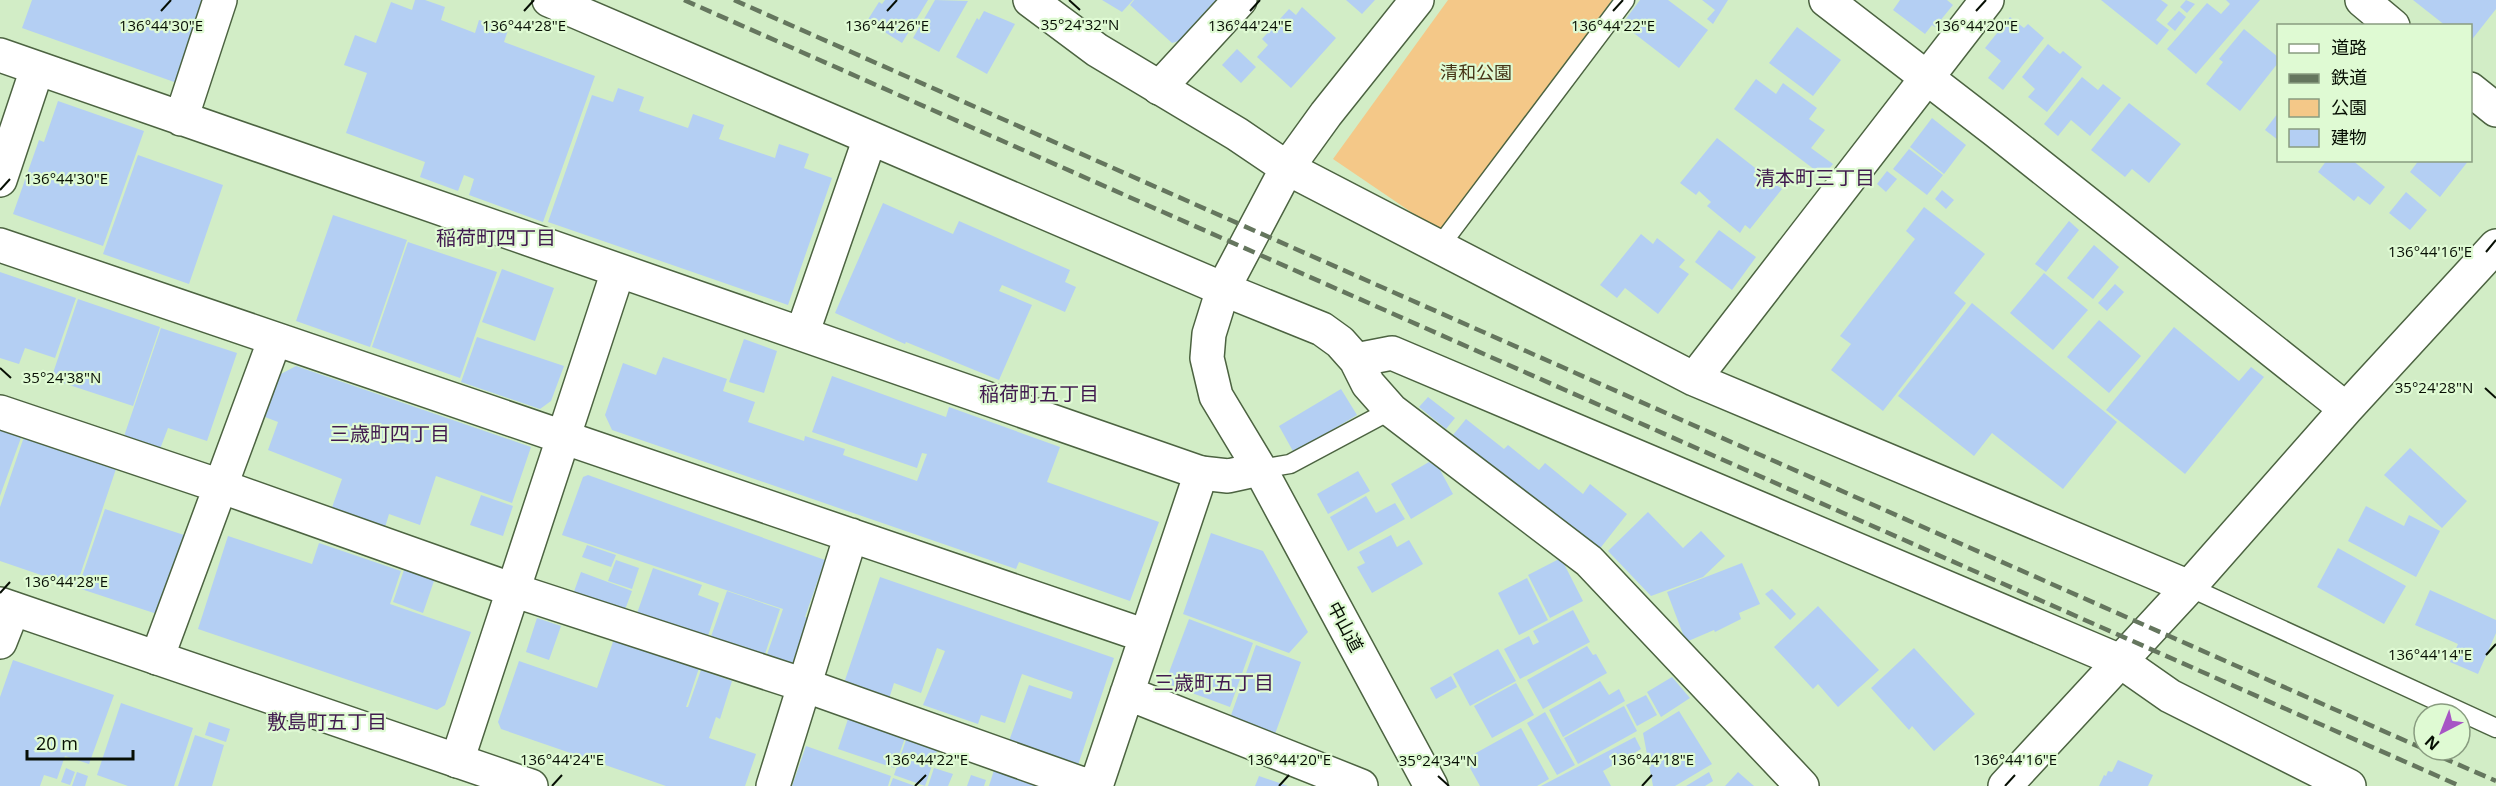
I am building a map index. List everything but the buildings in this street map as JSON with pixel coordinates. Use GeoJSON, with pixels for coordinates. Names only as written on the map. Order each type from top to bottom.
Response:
{"type":"FeatureCollection","features":[{"type":"Feature","properties":{"kind":"street"},"geometry":{"type":"LineString","coordinates":[[181,119],[220,0]]}},
{"type":"Feature","properties":{"kind":"street"},"geometry":{"type":"LineString","coordinates":[[549,0],[1223,289],[1322,329],[1340,342],[1356,360],[1368,384],[1391,410],[1589,561],[1802,786]]}},
{"type":"Feature","properties":{"kind":"street"},"geometry":{"type":"LineString","coordinates":[[1030,0],[1096,50],[1237,134],[1287,168],[1694,379],[2189,586]]}},
{"type":"Feature","properties":{"kind":"street"},"geometry":{"type":"LineString","coordinates":[[1159,88],[1240,0]]}},
{"type":"Feature","properties":{"kind":"street","name":"中山道"},"geometry":{"type":"LineString","coordinates":[[1417,0],[1326,114],[1287,168],[1223,289],[1209,333],[1207,358],[1216,396],[1260,469],[1428,785]]}},
{"type":"Feature","properties":{"kind":"street"},"geometry":{"type":"LineString","coordinates":[[1826,0],[2346,409]]}},
{"type":"Feature","properties":{"kind":"street"},"geometry":{"type":"LineString","coordinates":[[1694,379],[1987,0]]}},
{"type":"Feature","properties":{"kind":"street"},"geometry":{"type":"LineString","coordinates":[[2362,0],[2391,24]]}},
{"type":"Feature","properties":{"kind":"street"},"geometry":{"type":"LineString","coordinates":[[0,55],[1201,473],[1228,477],[1260,469]]}},
{"type":"Feature","properties":{"kind":"street"},"geometry":{"type":"LineString","coordinates":[[0,180],[37,69]]}},
{"type":"Feature","properties":{"kind":"street"},"geometry":{"type":"LineString","coordinates":[[2472,91],[2496,110]]}},
{"type":"Feature","properties":{"kind":"street"},"geometry":{"type":"LineString","coordinates":[[802,334],[870,138]]}},
{"type":"Feature","properties":{"kind":"street"},"geometry":{"type":"LineString","coordinates":[[0,245],[1146,636]]}},
{"type":"Feature","properties":{"kind":"street"},"geometry":{"type":"LineString","coordinates":[[2005,786],[2496,246]]}},
{"type":"Feature","properties":{"kind":"street"},"geometry":{"type":"LineString","coordinates":[[457,761],[618,271]]}},
{"type":"Feature","properties":{"kind":"street"},"geometry":{"type":"LineString","coordinates":[[157,658],[275,339]]}},
{"type":"Feature","properties":{"kind":"street"},"geometry":{"type":"LineString","coordinates":[[1356,360],[1392,353],[2120,661],[2170,696],[2349,786]]}},
{"type":"Feature","properties":{"kind":"street"},"geometry":{"type":"LineString","coordinates":[[0,412],[220,486],[513,590],[804,685],[1088,786]]}},
{"type":"Feature","properties":{"kind":"street"},"geometry":{"type":"LineString","coordinates":[[1096,786],[1201,473]]}},
{"type":"Feature","properties":{"kind":"street"},"geometry":{"type":"LineString","coordinates":[[773,786],[851,535]]}},
{"type":"Feature","properties":{"kind":"street"},"geometry":{"type":"LineString","coordinates":[[0,642],[6,607],[531,786]]}},
{"type":"Feature","properties":{"kind":"street"},"geometry":{"type":"LineString","coordinates":[[1127,693],[1361,786]]}},
{"type":"Feature","properties":{"kind":"lane"},"geometry":{"type":"LineString","coordinates":[[1439,247],[1625,0]]}},
{"type":"Feature","properties":{"kind":"lane"},"geometry":{"type":"LineString","coordinates":[[1260,469],[1290,464],[1391,410]]}},
{"type":"Feature","properties":{"kind":"lane"},"geometry":{"type":"LineString","coordinates":[[2189,586],[2496,728]]}},
{"type":"Feature","properties":{"kind":"green space","name":"清和公園"},"geometry":{"type":"Polygon","coordinates":[[[1448,0],[1612,0],[1439,231],[1333,159],[1448,0]]]}},
{"type":"Feature","properties":{"kind":"railway"},"geometry":{"type":"LineString","coordinates":[[684,0],[2460,786]]}},
{"type":"Feature","properties":{"kind":"railway"},"geometry":{"type":"LineString","coordinates":[[734,0],[2412,744]]}},
{"type":"Feature","properties":{"kind":"railway"},"geometry":{"type":"LineString","coordinates":[[2452,762],[2496,781]]}},
{"type":"Feature","properties":{"kind":"district","name":"清本町三丁目"},"geometry":{"type":"Point","coordinates":[1815,178]}},
{"type":"Feature","properties":{"kind":"district","name":"稲荷町四丁目"},"geometry":{"type":"Point","coordinates":[496,238]}},
{"type":"Feature","properties":{"kind":"district","name":"稲荷町五丁目"},"geometry":{"type":"Point","coordinates":[1039,394]}},
{"type":"Feature","properties":{"kind":"district","name":"三歳町四丁目"},"geometry":{"type":"Point","coordinates":[390,434]}},
{"type":"Feature","properties":{"kind":"district","name":"三歳町五丁目"},"geometry":{"type":"Point","coordinates":[1214,683]}},
{"type":"Feature","properties":{"kind":"district","name":"敷島町五丁目"},"geometry":{"type":"Point","coordinates":[327,722]}}]}
